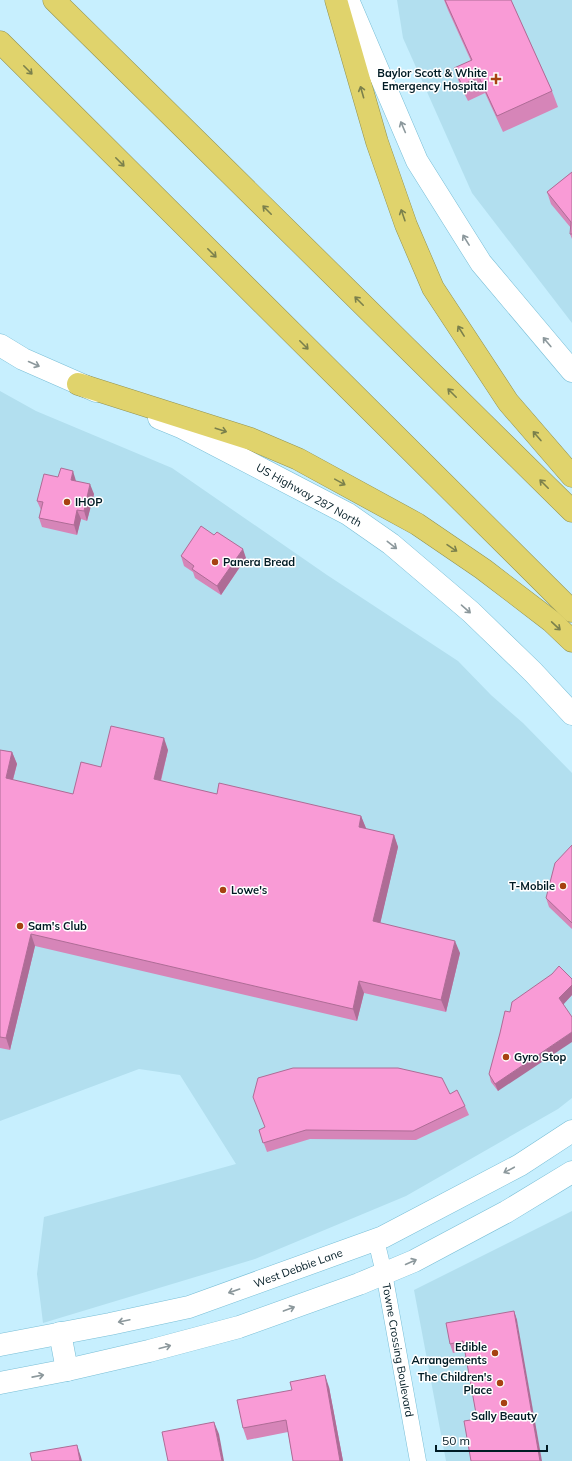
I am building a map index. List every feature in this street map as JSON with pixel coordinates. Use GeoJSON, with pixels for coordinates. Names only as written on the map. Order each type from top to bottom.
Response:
{"type":"FeatureCollection","features":[{"type":"Feature","properties":{"kind":"highway"},"geometry":{"type":"LineString","coordinates":[[54,0],[572,511]]}},
{"type":"Feature","properties":{"kind":"highway"},"geometry":{"type":"LineString","coordinates":[[336,0],[377,142],[406,225],[434,288],[508,402],[572,476]]}},
{"type":"Feature","properties":{"kind":"highway"},"geometry":{"type":"LineString","coordinates":[[0,42],[572,611]]}},
{"type":"Feature","properties":{"kind":"highway"},"geometry":{"type":"LineString","coordinates":[[78,384],[251,439],[298,459],[417,524],[483,569],[551,622],[572,641]]}},
{"type":"Feature","properties":{"kind":"main road"},"geometry":{"type":"LineString","coordinates":[[348,0],[418,161],[481,263],[572,371]]}},
{"type":"Feature","properties":{"kind":"main road","name":"US Highway 287 North"},"geometry":{"type":"LineString","coordinates":[[0,345],[23,359],[78,384],[181,427],[348,514],[391,544],[471,612],[533,672],[572,714]]}},
{"type":"Feature","properties":{"kind":"main road","name":"West Debbie Lane"},"geometry":{"type":"LineString","coordinates":[[0,1345],[189,1307],[376,1240],[520,1165],[572,1131]]}},
{"type":"Feature","properties":{"kind":"main road"},"geometry":{"type":"LineString","coordinates":[[0,1383],[67,1370],[149,1351],[239,1327],[359,1284],[414,1261],[506,1212],[572,1172]]}},
{"type":"Feature","properties":{"kind":"main road"},"geometry":{"type":"LineString","coordinates":[[60,1333],[67,1370]]}},
{"type":"Feature","properties":{"kind":"street","name":"Towne Crossing Boulevard"},"geometry":{"type":"LineString","coordinates":[[376,1240],[384,1273],[418,1461]]}},
{"type":"Feature","properties":{"kind":"shaded area","name":"Baylor Scott & White Emergency Hospital"},"geometry":{"type":"Polygon","coordinates":[[[397,0],[572,0],[572,323],[472,193],[403,38],[397,0]]]}},
{"type":"Feature","properties":{"kind":"shaded area"},"geometry":{"type":"Polygon","coordinates":[[[0,391],[36,411],[172,468],[327,575],[458,661],[491,695],[523,723],[572,773],[572,1098],[558,1109],[406,1196],[255,1259],[43,1323],[37,1274],[44,1217],[236,1164],[180,1075],[139,1069],[0,1121],[0,391]]]}},
{"type":"Feature","properties":{"kind":"shaded area"},"geometry":{"type":"Polygon","coordinates":[[[572,1211],[572,1461],[446,1461],[414,1290],[572,1211]]]}},
{"type":"Feature","properties":{"kind":"building","name":"Baylor Scott & White Emergency Hospital"},"geometry":{"type":"Polygon","coordinates":[[[445,0],[511,0],[552,91],[497,116],[479,77],[462,85],[454,68],[472,60],[445,0]]]}},
{"type":"Feature","properties":{"kind":"building"},"geometry":{"type":"Polygon","coordinates":[[[572,172],[572,234],[570,234],[571,222],[547,192],[572,172]]]}},
{"type":"Feature","properties":{"kind":"building","name":"IHOP"},"geometry":{"type":"Polygon","coordinates":[[[61,468],[73,471],[71,480],[90,484],[84,511],[77,510],[74,525],[39,518],[43,502],[37,501],[44,474],[58,477],[61,468]]]}},
{"type":"Feature","properties":{"kind":"building","name":"Panera Bread"},"geometry":{"type":"Polygon","coordinates":[[[201,526],[214,535],[217,532],[243,549],[217,586],[192,569],[194,566],[181,556],[201,526]]]}},
{"type":"Feature","properties":{"kind":"building","name":"Lowe's"},"geometry":{"type":"Polygon","coordinates":[[[111,726],[164,738],[154,779],[217,794],[219,783],[361,816],[359,827],[394,835],[373,921],[455,941],[441,1000],[359,981],[353,1009],[31,934],[6,1038],[0,1037],[0,750],[12,752],[6,778],[73,794],[81,762],[101,767],[111,726]]]}},
{"type":"Feature","properties":{"kind":"building"},"geometry":{"type":"Polygon","coordinates":[[[572,845],[572,923],[546,898],[555,863],[572,845]]]}},
{"type":"Feature","properties":{"kind":"building"},"geometry":{"type":"Polygon","coordinates":[[[559,966],[572,979],[572,985],[559,998],[572,1017],[572,1032],[495,1084],[489,1074],[505,1011],[510,1012],[512,1002],[552,974],[559,966]]]}},
{"type":"Feature","properties":{"kind":"building"},"geometry":{"type":"Polygon","coordinates":[[[293,1068],[398,1068],[442,1078],[450,1094],[457,1090],[465,1106],[413,1131],[306,1130],[263,1143],[259,1130],[265,1127],[253,1097],[258,1078],[293,1068]]]}},
{"type":"Feature","properties":{"kind":"building"},"geometry":{"type":"Polygon","coordinates":[[[514,1311],[540,1461],[471,1461],[464,1421],[477,1419],[463,1341],[450,1344],[446,1323],[514,1311]]]}},
{"type":"Feature","properties":{"kind":"building"},"geometry":{"type":"Polygon","coordinates":[[[325,1375],[340,1461],[293,1461],[286,1420],[243,1428],[237,1400],[292,1390],[290,1382],[325,1375]]]}},
{"type":"Feature","properties":{"kind":"building"},"geometry":{"type":"Polygon","coordinates":[[[214,1422],[222,1461],[168,1461],[162,1432],[214,1422]]]}},
{"type":"Feature","properties":{"kind":"building"},"geometry":{"type":"Polygon","coordinates":[[[77,1445],[80,1461],[32,1461],[30,1453],[77,1445]]]}},
{"type":"Feature","properties":{"kind":"place","name":"Baylor Scott & White Emergency Hospital"},"geometry":{"type":"Point","coordinates":[496,79]}},
{"type":"Feature","properties":{"kind":"place","name":"IHOP"},"geometry":{"type":"Point","coordinates":[67,502]}},
{"type":"Feature","properties":{"kind":"place","name":"Panera Bread"},"geometry":{"type":"Point","coordinates":[215,562]}},
{"type":"Feature","properties":{"kind":"place","name":"T-Mobile"},"geometry":{"type":"Point","coordinates":[563,886]}},
{"type":"Feature","properties":{"kind":"place","name":"Lowe's"},"geometry":{"type":"Point","coordinates":[223,890]}},
{"type":"Feature","properties":{"kind":"place","name":"Sam's Club"},"geometry":{"type":"Point","coordinates":[20,926]}},
{"type":"Feature","properties":{"kind":"place","name":"Gyro Stop"},"geometry":{"type":"Point","coordinates":[506,1057]}},
{"type":"Feature","properties":{"kind":"place","name":"Edible Arrangements"},"geometry":{"type":"Point","coordinates":[495,1353]}},
{"type":"Feature","properties":{"kind":"place","name":"The Children's Place"},"geometry":{"type":"Point","coordinates":[500,1383]}},
{"type":"Feature","properties":{"kind":"place","name":"Sally Beauty"},"geometry":{"type":"Point","coordinates":[504,1403]}}]}
